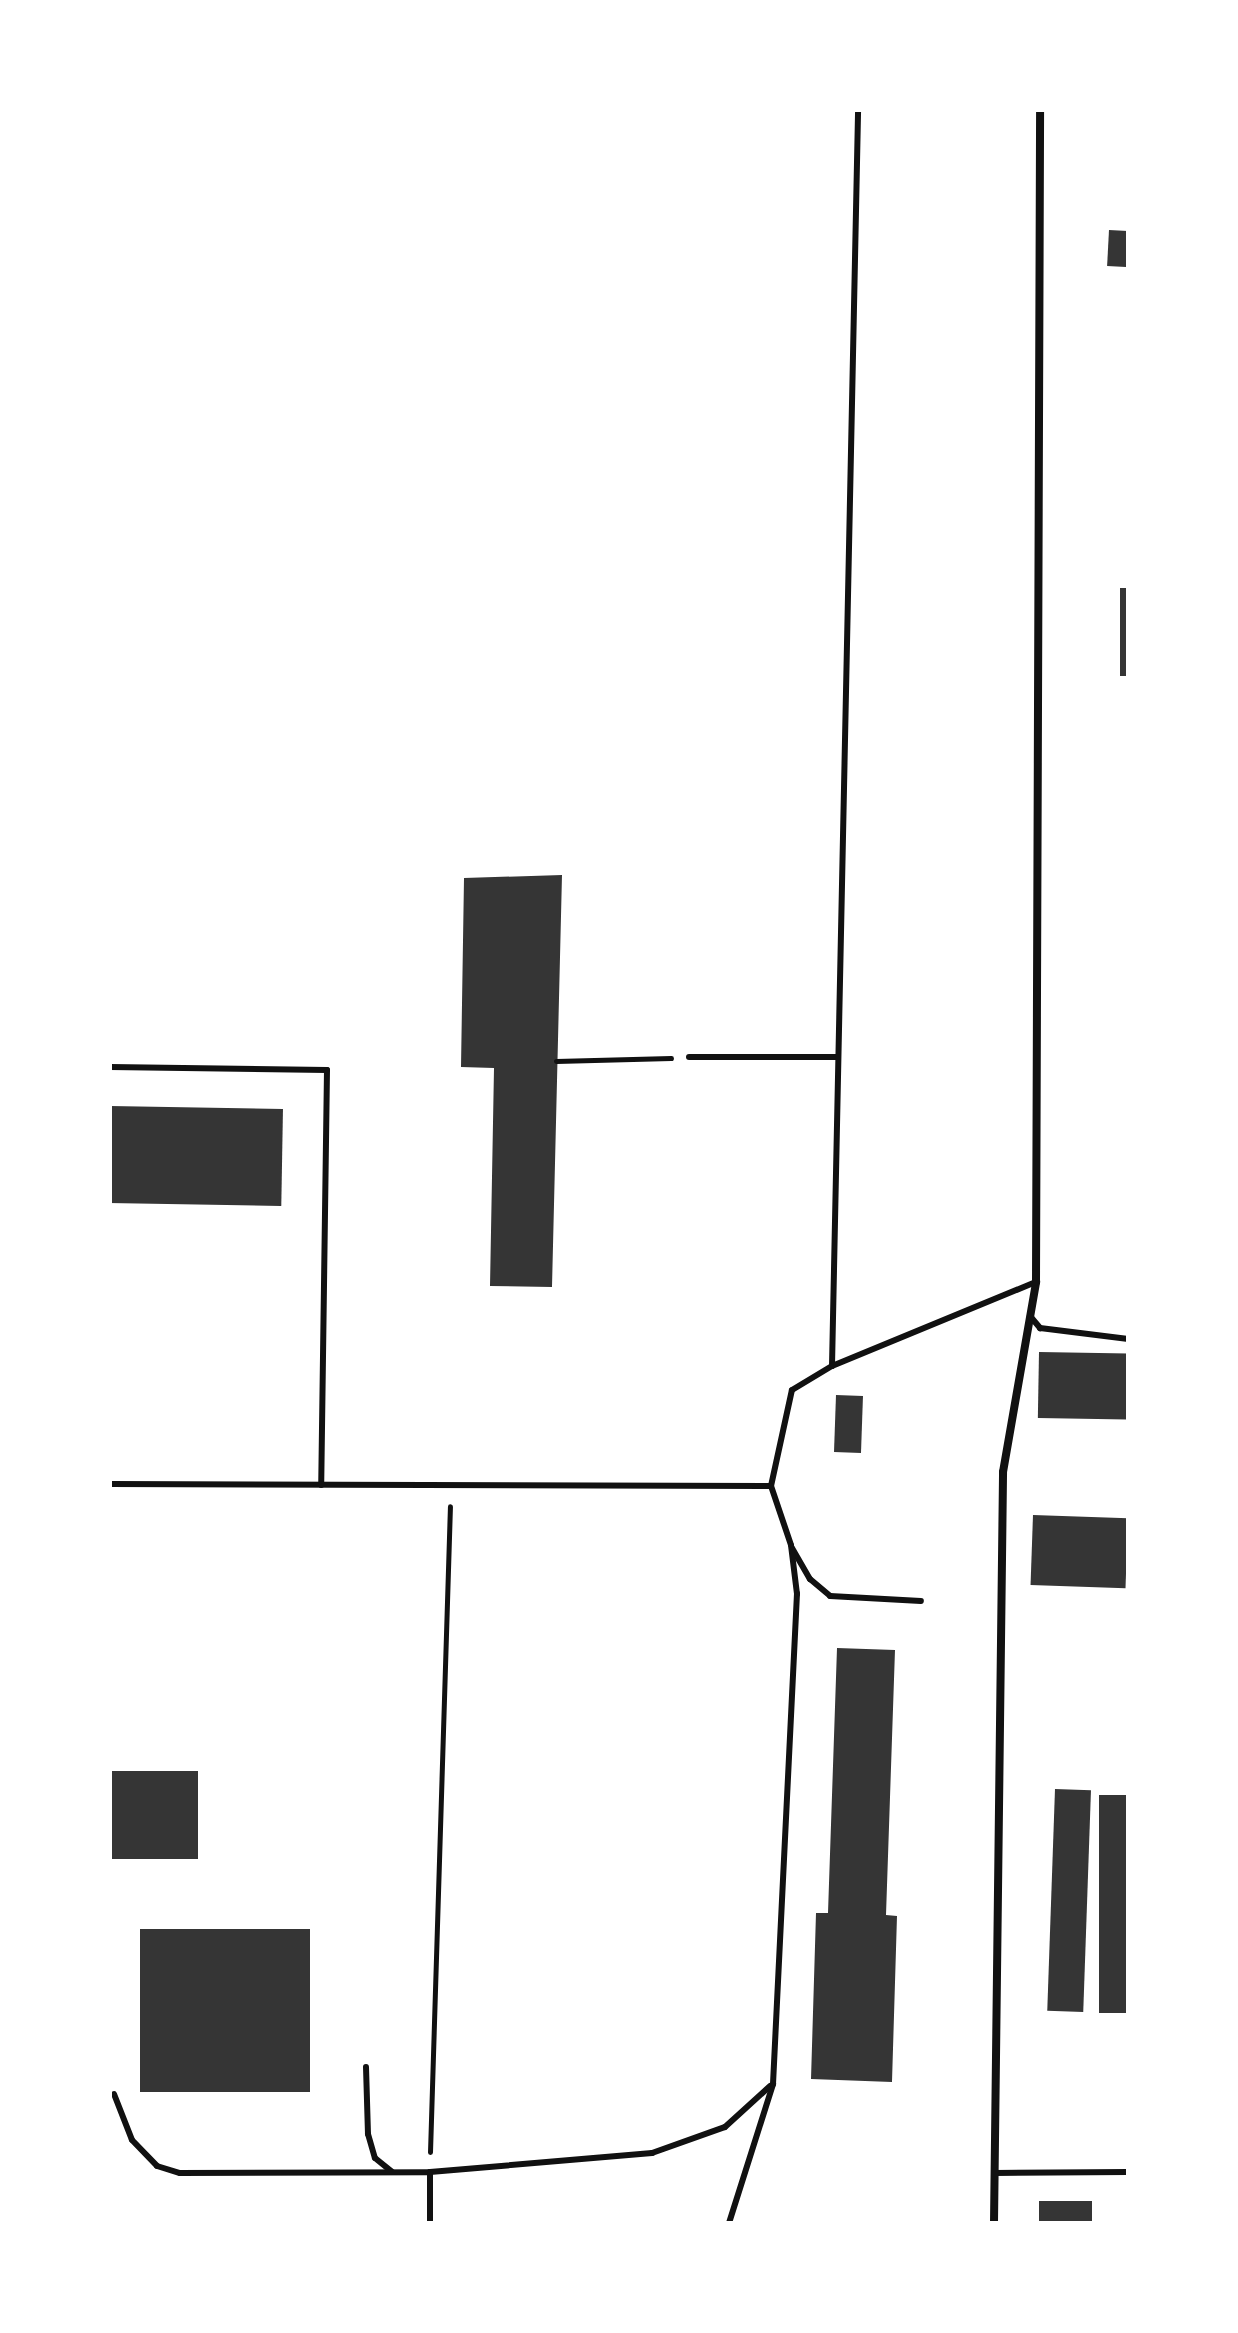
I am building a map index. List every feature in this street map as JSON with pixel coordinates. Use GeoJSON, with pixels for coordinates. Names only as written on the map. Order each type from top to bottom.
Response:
{"type":"FeatureCollection","features":[{"type":"Feature","properties":{"kind":"street"},"geometry":{"type":"LineString","coordinates":[[994,2223],[1003,1472],[1036,1282],[1040,110]]}},
{"type":"Feature","properties":{"kind":"lane"},"geometry":{"type":"LineString","coordinates":[[832,1366],[858,110]]}},
{"type":"Feature","properties":{"kind":"lane"},"geometry":{"type":"LineString","coordinates":[[689,1057],[838,1057]]}},
{"type":"Feature","properties":{"kind":"lane"},"geometry":{"type":"LineString","coordinates":[[110,1067],[327,1070],[321,1485]]}},
{"type":"Feature","properties":{"kind":"lane"},"geometry":{"type":"LineString","coordinates":[[921,1601],[830,1596],[810,1579],[791,1545],[771,1486],[792,1390],[832,1366],[1036,1282]]}},
{"type":"Feature","properties":{"kind":"lane"},"geometry":{"type":"LineString","coordinates":[[1029,1314],[1040,1328],[1128,1339]]}},
{"type":"Feature","properties":{"kind":"lane"},"geometry":{"type":"LineString","coordinates":[[110,1484],[771,1486]]}},
{"type":"Feature","properties":{"kind":"lane"},"geometry":{"type":"LineString","coordinates":[[729,2223],[773,2084],[797,1594],[791,1545]]}},
{"type":"Feature","properties":{"kind":"lane"},"geometry":{"type":"LineString","coordinates":[[366,2067],[368,2134],[375,2158],[392,2172]]}},
{"type":"Feature","properties":{"kind":"lane"},"geometry":{"type":"LineString","coordinates":[[114,2094],[132,2140],[157,2166],[180,2173],[430,2172],[652,2153],[725,2127],[773,2084]]}},
{"type":"Feature","properties":{"kind":"lane"},"geometry":{"type":"LineString","coordinates":[[430,2172],[430,2223]]}},
{"type":"Feature","properties":{"kind":"lane"},"geometry":{"type":"LineString","coordinates":[[995,2173],[1128,2172]]}},
{"type":"Feature","properties":{"kind":"path"},"geometry":{"type":"LineString","coordinates":[[556,1061],[689,1057]]}},
{"type":"Feature","properties":{"kind":"path"},"geometry":{"type":"LineString","coordinates":[[430,2172],[451,1485]]}},
{"type":"Feature","properties":{"kind":"building"},"geometry":{"type":"Polygon","coordinates":[[[1109,230],[1128,231],[1126,267],[1107,266],[1109,230]]]}},
{"type":"Feature","properties":{"kind":"building"},"geometry":{"type":"Polygon","coordinates":[[[1120,588],[1128,588],[1128,676],[1120,676],[1120,588]]]}},
{"type":"Feature","properties":{"kind":"building"},"geometry":{"type":"Polygon","coordinates":[[[562,875],[552,1287],[490,1286],[494,1068],[461,1067],[464,878],[562,875]]]}},
{"type":"Feature","properties":{"kind":"building"},"geometry":{"type":"Polygon","coordinates":[[[110,1106],[283,1109],[281,1206],[110,1203],[110,1106]]]}},
{"type":"Feature","properties":{"kind":"building"},"geometry":{"type":"Polygon","coordinates":[[[1039,1352],[1128,1354],[1127,1420],[1038,1418],[1039,1352]]]}},
{"type":"Feature","properties":{"kind":"building"},"geometry":{"type":"Polygon","coordinates":[[[836,1395],[863,1396],[861,1453],[834,1452],[836,1395]]]}},
{"type":"Feature","properties":{"kind":"building"},"geometry":{"type":"Polygon","coordinates":[[[1033,1515],[1128,1518],[1125,1588],[1031,1585],[1033,1515]]]}},
{"type":"Feature","properties":{"kind":"building"},"geometry":{"type":"Polygon","coordinates":[[[837,1648],[895,1650],[886,1915],[897,1916],[892,2082],[811,2079],[816,1913],[828,1913],[837,1648]]]}},
{"type":"Feature","properties":{"kind":"building"},"geometry":{"type":"Polygon","coordinates":[[[110,1771],[198,1771],[198,1859],[110,1859],[110,1771]]]}},
{"type":"Feature","properties":{"kind":"building"},"geometry":{"type":"Polygon","coordinates":[[[1055,1789],[1091,1790],[1083,2012],[1047,2011],[1055,1789]]]}},
{"type":"Feature","properties":{"kind":"building"},"geometry":{"type":"Polygon","coordinates":[[[1099,1795],[1128,1795],[1128,2013],[1099,2013],[1099,1795]]]}},
{"type":"Feature","properties":{"kind":"building"},"geometry":{"type":"Polygon","coordinates":[[[140,1929],[310,1929],[310,2092],[140,2092],[140,1929]]]}},
{"type":"Feature","properties":{"kind":"building"},"geometry":{"type":"Polygon","coordinates":[[[1039,2201],[1092,2201],[1092,2223],[1039,2223],[1039,2201]]]}}]}
